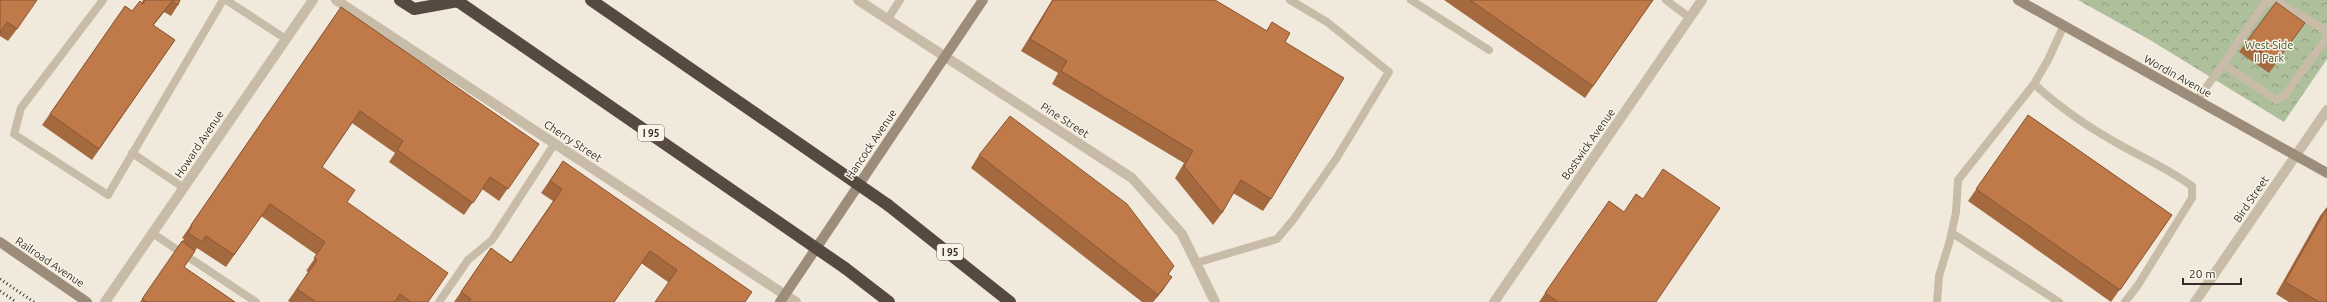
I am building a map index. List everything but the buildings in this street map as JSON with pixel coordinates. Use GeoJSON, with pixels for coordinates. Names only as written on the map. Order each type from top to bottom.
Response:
{"type":"FeatureCollection","features":[{"type":"Feature","properties":{"kind":"highway"},"geometry":{"type":"LineString","coordinates":[[400,0],[414,9],[457,1]]}},
{"type":"Feature","properties":{"kind":"highway","name":"I 95"},"geometry":{"type":"LineString","coordinates":[[591,0],[888,205],[1010,302]]}},
{"type":"Feature","properties":{"kind":"highway"},"geometry":{"type":"LineString","coordinates":[[599,0],[625,23]]}},
{"type":"Feature","properties":{"kind":"highway","name":"I 95"},"geometry":{"type":"LineString","coordinates":[[457,1],[845,268],[889,302]]}},
{"type":"Feature","properties":{"kind":"street","name":"Howard Avenue"},"geometry":{"type":"LineString","coordinates":[[105,302],[313,0]]}},
{"type":"Feature","properties":{"kind":"street","name":"Cherry Street"},"geometry":{"type":"LineString","coordinates":[[336,0],[556,143],[783,298],[796,302]]}},
{"type":"Feature","properties":{"kind":"street","name":"Pine Street"},"geometry":{"type":"LineString","coordinates":[[858,0],[1132,178],[1182,234],[1215,302]]}},
{"type":"Feature","properties":{"kind":"street","name":"Hancock Avenue"},"geometry":{"type":"LineString","coordinates":[[783,298],[983,0]]}},
{"type":"Feature","properties":{"kind":"street","name":"Bostwick Avenue"},"geometry":{"type":"LineString","coordinates":[[1494,302],[1702,0]]}},
{"type":"Feature","properties":{"kind":"street","name":"Wordin Avenue"},"geometry":{"type":"LineString","coordinates":[[2018,0],[2327,173]]}},
{"type":"Feature","properties":{"kind":"street","name":"Bird Street"},"geometry":{"type":"LineString","coordinates":[[2195,302],[2327,110]]}},
{"type":"Feature","properties":{"kind":"street","name":"Railroad Avenue"},"geometry":{"type":"LineString","coordinates":[[0,242],[87,302]]}},
{"type":"Feature","properties":{"kind":"lane"},"geometry":{"type":"LineString","coordinates":[[103,0],[21,108],[14,134],[108,195],[225,0],[286,39]]}},
{"type":"Feature","properties":{"kind":"lane"},"geometry":{"type":"LineString","coordinates":[[888,20],[900,0]]}},
{"type":"Feature","properties":{"kind":"lane"},"geometry":{"type":"LineString","coordinates":[[1196,263],[1277,239],[1293,220],[1336,159],[1389,72],[1327,22],[1290,0]]}},
{"type":"Feature","properties":{"kind":"lane"},"geometry":{"type":"LineString","coordinates":[[1411,0],[1489,50]]}},
{"type":"Feature","properties":{"kind":"lane"},"geometry":{"type":"LineString","coordinates":[[1666,0],[1690,18]]}},
{"type":"Feature","properties":{"kind":"lane"},"geometry":{"type":"LineString","coordinates":[[2197,100],[2264,4],[2275,0],[2327,31]]}},
{"type":"Feature","properties":{"kind":"lane"},"geometry":{"type":"LineString","coordinates":[[1937,302],[1939,276],[1952,233],[1956,212],[1958,180],[2034,84],[2048,60],[2064,25]]}},
{"type":"Feature","properties":{"kind":"lane"},"geometry":{"type":"LineString","coordinates":[[2223,64],[2276,100],[2285,95],[2327,37]]}},
{"type":"Feature","properties":{"kind":"lane"},"geometry":{"type":"LineString","coordinates":[[2034,84],[2052,101],[2120,145],[2178,176],[2192,186],[2192,198],[2138,285],[2125,302]]}},
{"type":"Feature","properties":{"kind":"lane"},"geometry":{"type":"LineString","coordinates":[[439,302],[468,260],[492,240],[556,143]]}},
{"type":"Feature","properties":{"kind":"lane"},"geometry":{"type":"LineString","coordinates":[[132,154],[184,188]]}},
{"type":"Feature","properties":{"kind":"lane"},"geometry":{"type":"LineString","coordinates":[[152,233],[256,302]]}},
{"type":"Feature","properties":{"kind":"lane"},"geometry":{"type":"LineString","coordinates":[[1952,233],[2059,302]]}},
{"type":"Feature","properties":{"kind":"green space","name":"West Side II Park"},"geometry":{"type":"Polygon","coordinates":[[[2078,0],[2327,0],[2327,59],[2284,122],[2150,40],[2078,0]]]}},
{"type":"Feature","properties":{"kind":"railway"},"geometry":{"type":"LineString","coordinates":[[0,279],[34,302]]}},
{"type":"Feature","properties":{"kind":"railway"},"geometry":{"type":"LineString","coordinates":[[0,291],[16,302]]}}]}
